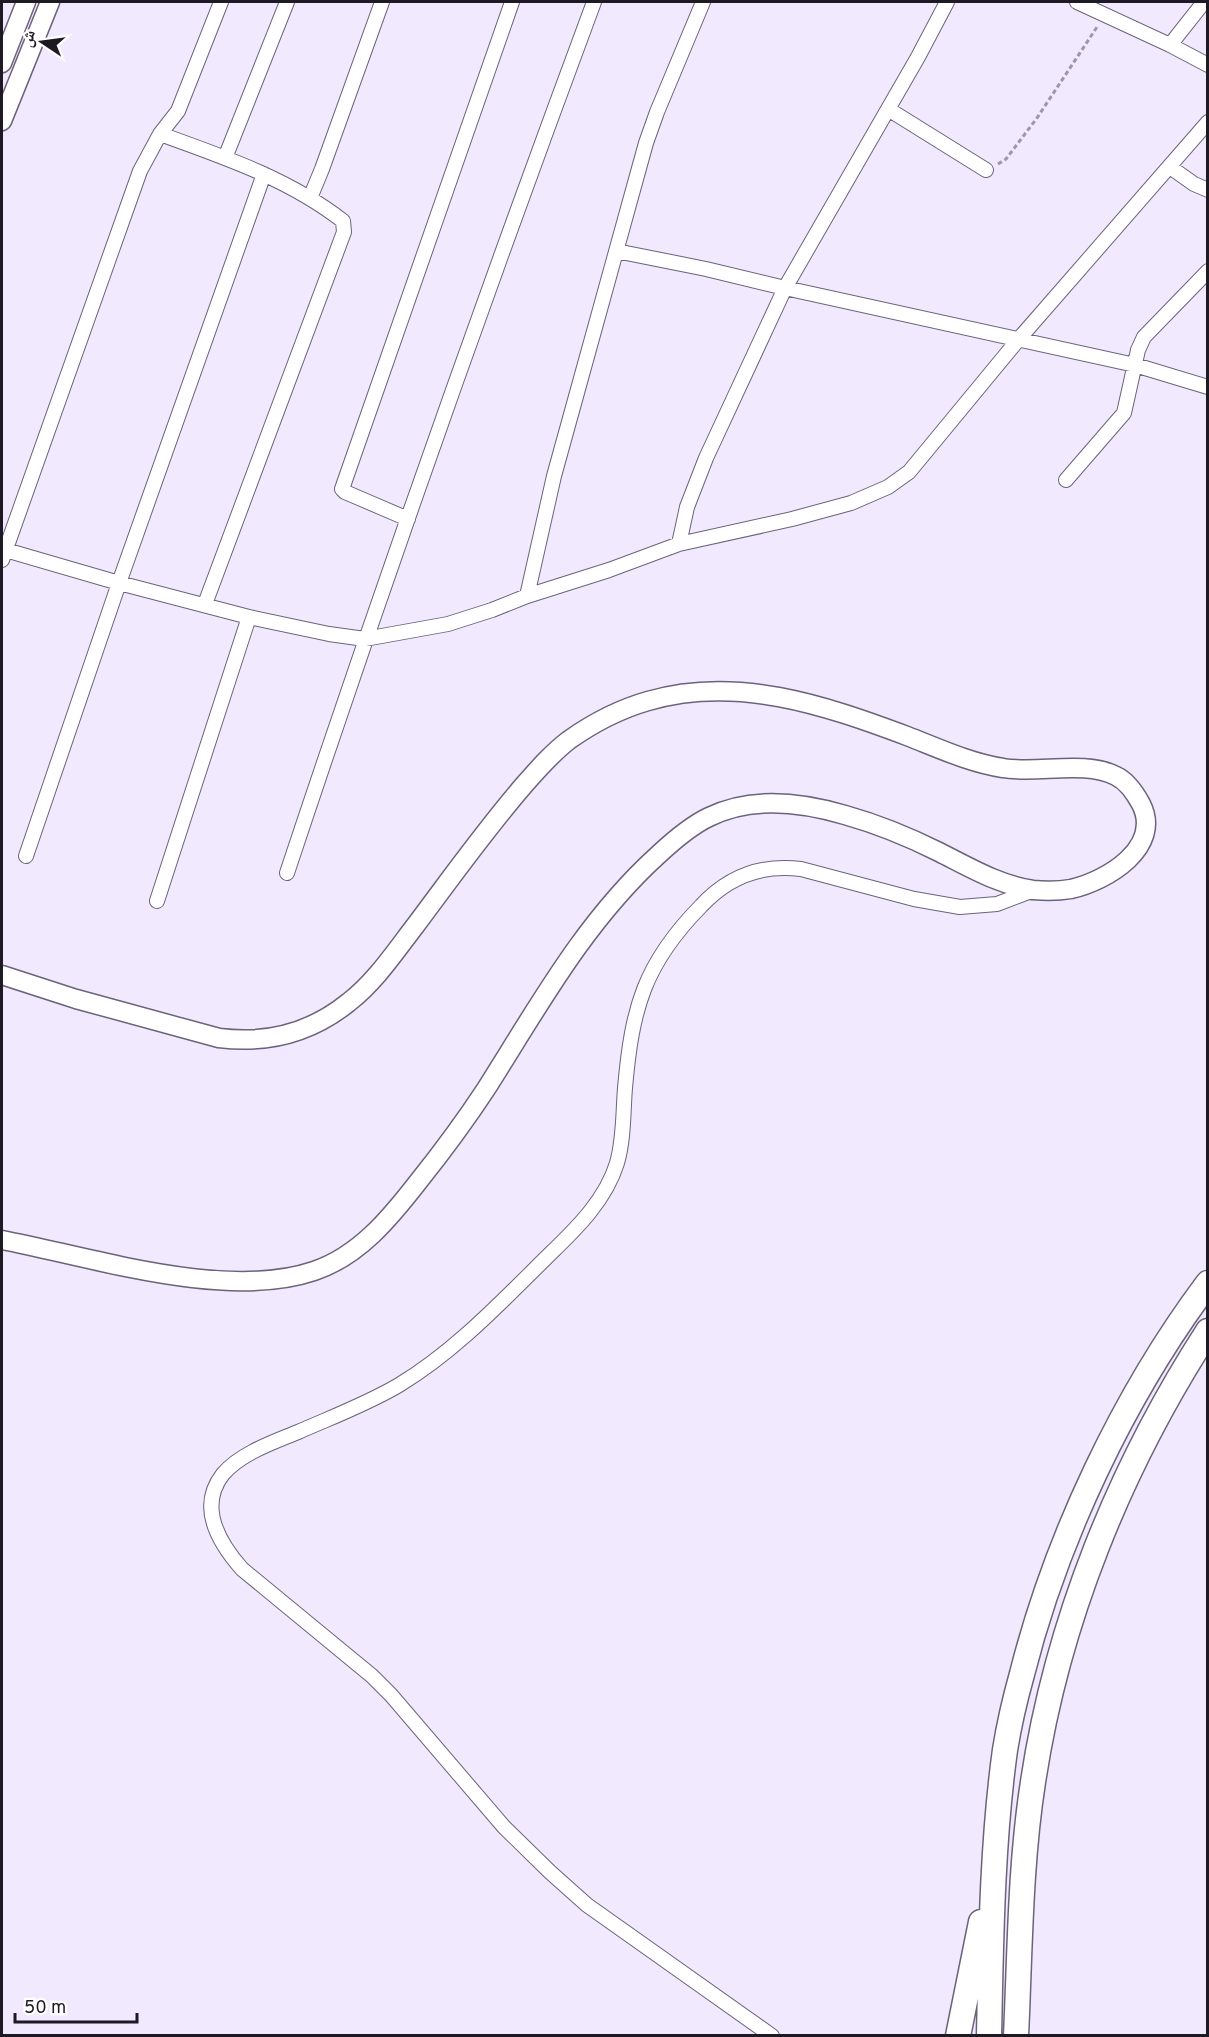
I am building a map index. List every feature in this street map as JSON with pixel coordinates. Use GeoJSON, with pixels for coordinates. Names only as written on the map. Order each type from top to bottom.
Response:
{"type":"FeatureCollection","features":[{"type":"Feature","properties":{"kind":"highway"},"geometry":{"type":"LineString","coordinates":[[989,2036],[996,1849],[1005,1749],[1034,1625],[1090,1482],[1119,1424],[1160,1354],[1208,1283]]}},
{"type":"Feature","properties":{"kind":"highway"},"geometry":{"type":"LineString","coordinates":[[1016,2036],[1022,1891],[1032,1783],[1051,1688],[1097,1546],[1140,1449],[1184,1368],[1208,1331]]}},
{"type":"Feature","properties":{"kind":"highway"},"geometry":{"type":"LineString","coordinates":[[1046,1590],[1078,1601]]}},
{"type":"Feature","properties":{"kind":"highway"},"geometry":{"type":"LineString","coordinates":[[958,2036],[996,1849]]}},
{"type":"Feature","properties":{"kind":"street"},"geometry":{"type":"LineString","coordinates":[[2,63],[26,2]]}},
{"type":"Feature","properties":{"kind":"street"},"geometry":{"type":"LineString","coordinates":[[2,121],[50,2]]}},
{"type":"Feature","properties":{"kind":"street"},"geometry":{"type":"LineString","coordinates":[[221,2],[178,111],[160,134],[140,171],[3,553],[249,617],[365,639],[448,624],[679,544],[851,503],[888,487],[909,472],[1018,340],[1208,122]]}},
{"type":"Feature","properties":{"kind":"street"},"geometry":{"type":"LineString","coordinates":[[225,158],[287,2]]}},
{"type":"Feature","properties":{"kind":"street"},"geometry":{"type":"LineString","coordinates":[[310,198],[382,2]]}},
{"type":"Feature","properties":{"kind":"street"},"geometry":{"type":"LineString","coordinates":[[408,519],[342,489],[512,2]]}},
{"type":"Feature","properties":{"kind":"street"},"geometry":{"type":"LineString","coordinates":[[288,873],[365,639],[504,247],[594,2]]}},
{"type":"Feature","properties":{"kind":"street"},"geometry":{"type":"LineString","coordinates":[[527,596],[554,476],[657,112],[703,2]]}},
{"type":"Feature","properties":{"kind":"street"},"geometry":{"type":"LineString","coordinates":[[679,544],[687,507],[706,458],[785,288],[947,2]]}},
{"type":"Feature","properties":{"kind":"street"},"geometry":{"type":"LineString","coordinates":[[1077,2],[1208,65]]}},
{"type":"Feature","properties":{"kind":"street"},"geometry":{"type":"LineString","coordinates":[[1170,45],[1204,2]]}},
{"type":"Feature","properties":{"kind":"street"},"geometry":{"type":"LineString","coordinates":[[888,109],[986,171]]}},
{"type":"Feature","properties":{"kind":"street"},"geometry":{"type":"LineString","coordinates":[[160,134],[264,174],[310,198],[343,221],[344,232],[205,604]]}},
{"type":"Feature","properties":{"kind":"street"},"geometry":{"type":"LineString","coordinates":[[1170,167],[1194,184],[1208,190]]}},
{"type":"Feature","properties":{"kind":"street"},"geometry":{"type":"LineString","coordinates":[[26,856],[119,583],[264,174]]}},
{"type":"Feature","properties":{"kind":"street"},"geometry":{"type":"LineString","coordinates":[[616,251],[1135,365],[1208,387]]}},
{"type":"Feature","properties":{"kind":"street"},"geometry":{"type":"LineString","coordinates":[[1066,480],[1124,413],[1138,350],[1144,337],[1208,271]]}},
{"type":"Feature","properties":{"kind":"street"},"geometry":{"type":"LineString","coordinates":[[157,901],[249,617]]}},
{"type":"Feature","properties":{"kind":"street"},"geometry":{"type":"LineString","coordinates":[[2,975],[76,999],[219,1038],[237,1040],[274,1038],[294,1033],[316,1024],[353,999],[388,961],[507,804],[551,755],[567,741],[598,721],[629,707],[657,698],[709,690],[748,691],[790,698],[840,711],[981,764],[1023,770],[1090,769],[1114,774],[1122,779],[1137,797],[1146,816],[1146,826],[1137,850],[1112,873],[1075,888],[1057,891],[1034,890],[991,878],[893,832],[836,812],[776,803],[743,806],[724,811],[709,817],[680,836],[623,890],[556,976],[487,1087],[434,1162],[404,1200],[368,1239],[336,1262],[314,1271],[273,1280],[214,1280],[172,1275],[2,1240]]}},
{"type":"Feature","properties":{"kind":"street"},"geometry":{"type":"LineString","coordinates":[[772,2036],[587,1905],[550,1872],[504,1827],[392,1695],[242,1569],[226,1552],[216,1534],[212,1517],[212,1501],[216,1487],[224,1474],[248,1456],[269,1444],[378,1396],[425,1367],[471,1330],[589,1213],[606,1189],[617,1161],[630,1046],[646,981],[661,954],[685,922],[722,887],[758,870],[787,867],[801,868],[924,902],[960,907],[998,904],[1034,890]]}},
{"type":"Feature","properties":{"kind":"path"},"geometry":{"type":"LineString","coordinates":[[986,171],[1006,159],[1037,118],[1106,15]]}}]}
